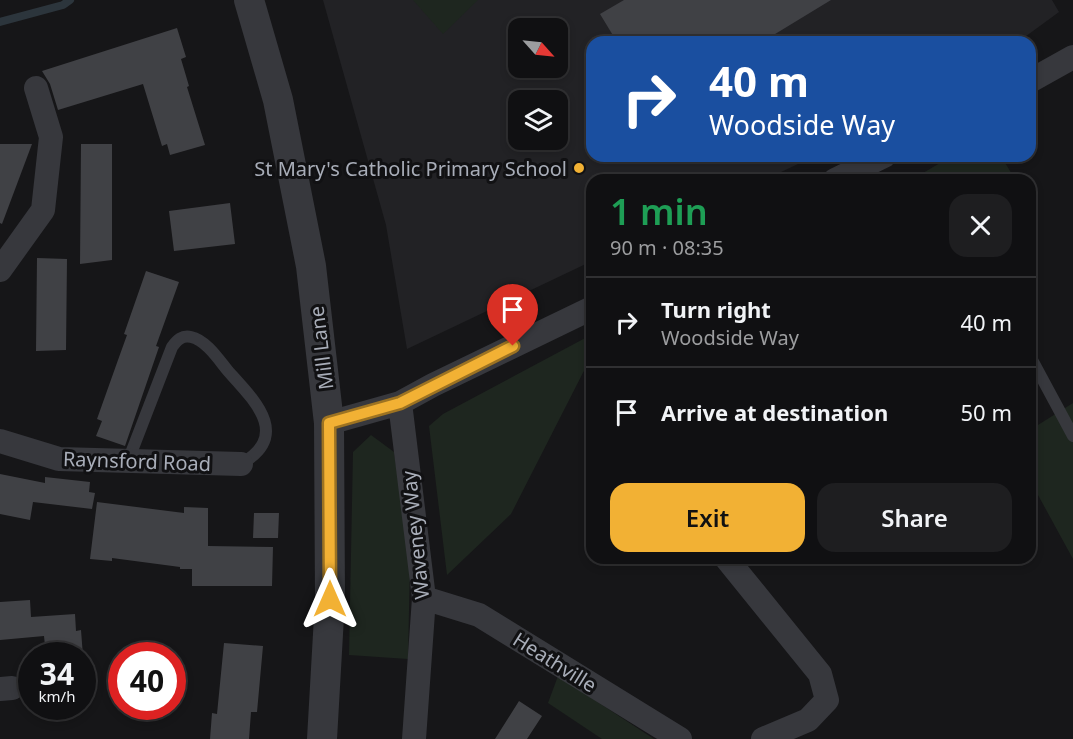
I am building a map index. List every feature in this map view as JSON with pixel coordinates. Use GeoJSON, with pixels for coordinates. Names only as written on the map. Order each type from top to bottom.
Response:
{"type":"FeatureCollection","features":[{"type":"Feature","properties":{"kind":"street","name":"Mill Lane"},"geometry":{"type":"LineString","coordinates":[[249,0],[278,100],[311,266],[329,423],[330,599],[322,739]]}},
{"type":"Feature","properties":{"kind":"street"},"geometry":{"type":"LineString","coordinates":[[1036,78],[1073,57]]}},
{"type":"Feature","properties":{"kind":"street"},"geometry":{"type":"LineString","coordinates":[[0,270],[43,210],[51,137],[36,88]]}},
{"type":"Feature","properties":{"kind":"street"},"geometry":{"type":"LineString","coordinates":[[847,174],[872,162]]}},
{"type":"Feature","properties":{"kind":"street"},"geometry":{"type":"LineString","coordinates":[[329,423],[400,403],[586,311]]}},
{"type":"Feature","properties":{"kind":"street","name":"Waveney Way"},"geometry":{"type":"LineString","coordinates":[[400,403],[424,598],[414,739]]}},
{"type":"Feature","properties":{"kind":"street","name":"Raynsford Road"},"geometry":{"type":"LineString","coordinates":[[0,441],[60,459],[240,464]]}},
{"type":"Feature","properties":{"kind":"street"},"geometry":{"type":"LineString","coordinates":[[731,564],[820,674],[827,700],[808,720],[762,739]]}},
{"type":"Feature","properties":{"kind":"street","name":"Heathville"},"geometry":{"type":"LineString","coordinates":[[424,598],[479,615],[680,739]]}},
{"type":"Feature","properties":{"kind":"lane"},"geometry":{"type":"LineString","coordinates":[[128,461],[172,347],[182,337],[188,336],[196,338],[216,357],[257,405],[266,422],[265,438],[258,452],[240,464]]}},
{"type":"Feature","properties":{"kind":"lane"},"geometry":{"type":"LineString","coordinates":[[1036,367],[1073,436]]}},
{"type":"Feature","properties":{"kind":"shaded area","name":"St Mary's Catholic Primary School"},"geometry":{"type":"Polygon","coordinates":[[[323,0],[1052,0],[1059,12],[1026,36],[586,36],[586,162],[802,162],[777,174],[586,174],[586,264],[407,349],[386,225],[323,0]]]}},
{"type":"Feature","properties":{"kind":"shaded area"},"geometry":{"type":"Polygon","coordinates":[[[413,0],[478,0],[443,34],[413,0]]]}},
{"type":"Feature","properties":{"kind":"shaded area"},"geometry":{"type":"Polygon","coordinates":[[[942,162],[1005,162],[1012,174],[921,174],[942,162]]]}},
{"type":"Feature","properties":{"kind":"shaded area"},"geometry":{"type":"Polygon","coordinates":[[[586,338],[586,367],[511,514],[447,575],[429,426],[443,414],[586,338]]]}},
{"type":"Feature","properties":{"kind":"shaded area"},"geometry":{"type":"Polygon","coordinates":[[[1073,403],[1073,559],[1036,491],[1036,426],[1073,403]]]}},
{"type":"Feature","properties":{"kind":"shaded area"},"geometry":{"type":"Polygon","coordinates":[[[371,435],[394,452],[410,561],[408,659],[349,655],[353,452],[371,435]]]}},
{"type":"Feature","properties":{"kind":"shaded area"},"geometry":{"type":"Polygon","coordinates":[[[558,676],[654,739],[602,739],[548,703],[558,676]]]}},
{"type":"Feature","properties":{"kind":"building"},"geometry":{"type":"Polygon","coordinates":[[[624,0],[831,0],[772,36],[613,36],[600,14],[624,0]]]}},
{"type":"Feature","properties":{"kind":"building"},"geometry":{"type":"Polygon","coordinates":[[[177,28],[186,57],[181,59],[189,86],[187,87],[205,145],[170,155],[167,144],[162,146],[143,84],[58,110],[50,84],[42,71],[177,28]]]}},
{"type":"Feature","properties":{"kind":"building"},"geometry":{"type":"Polygon","coordinates":[[[0,144],[32,144],[2,224],[0,223],[0,144]]]}},
{"type":"Feature","properties":{"kind":"building"},"geometry":{"type":"Polygon","coordinates":[[[81,144],[112,144],[112,260],[80,264],[81,144]]]}},
{"type":"Feature","properties":{"kind":"building"},"geometry":{"type":"Polygon","coordinates":[[[230,203],[235,244],[174,251],[169,211],[230,203]]]}},
{"type":"Feature","properties":{"kind":"building"},"geometry":{"type":"Polygon","coordinates":[[[37,258],[67,259],[66,350],[36,351],[37,258]]]}},
{"type":"Feature","properties":{"kind":"building"},"geometry":{"type":"Polygon","coordinates":[[[146,271],[179,282],[156,346],[159,347],[125,446],[96,436],[102,421],[97,419],[127,335],[124,334],[146,271]]]}},
{"type":"Feature","properties":{"kind":"building"},"geometry":{"type":"Polygon","coordinates":[[[0,474],[45,483],[45,477],[90,482],[89,492],[95,493],[92,509],[33,502],[30,520],[0,514],[0,474]]]}},
{"type":"Feature","properties":{"kind":"building"},"geometry":{"type":"Polygon","coordinates":[[[97,502],[184,513],[184,507],[208,508],[208,546],[273,547],[272,586],[192,586],[192,569],[112,558],[112,561],[90,559],[97,502]]]}},
{"type":"Feature","properties":{"kind":"building"},"geometry":{"type":"Polygon","coordinates":[[[254,513],[279,513],[278,538],[253,538],[254,513]]]}},
{"type":"Feature","properties":{"kind":"building"},"geometry":{"type":"Polygon","coordinates":[[[30,600],[31,617],[75,614],[76,631],[81,630],[82,642],[45,642],[44,636],[0,640],[0,602],[30,600]]]}},
{"type":"Feature","properties":{"kind":"building"},"geometry":{"type":"Polygon","coordinates":[[[224,643],[263,646],[257,712],[251,712],[249,739],[210,739],[212,713],[217,714],[224,643]]]}},
{"type":"Feature","properties":{"kind":"building"},"geometry":{"type":"Polygon","coordinates":[[[519,701],[542,716],[527,739],[495,739],[519,701]]]}},
{"type":"Feature","properties":{"kind":"waterway"},"geometry":{"type":"LineString","coordinates":[[0,22],[63,5],[70,0]]}},
{"type":"Feature","properties":{"kind":"place","name":"St Mary's Catholic Primary School"},"geometry":{"type":"Point","coordinates":[579,168]}},
{"type":"Feature","properties":{"kind":"route"},"geometry":{"type":"LineString","coordinates":[[330,599],[329,423],[400,403],[513,346]]}}]}
